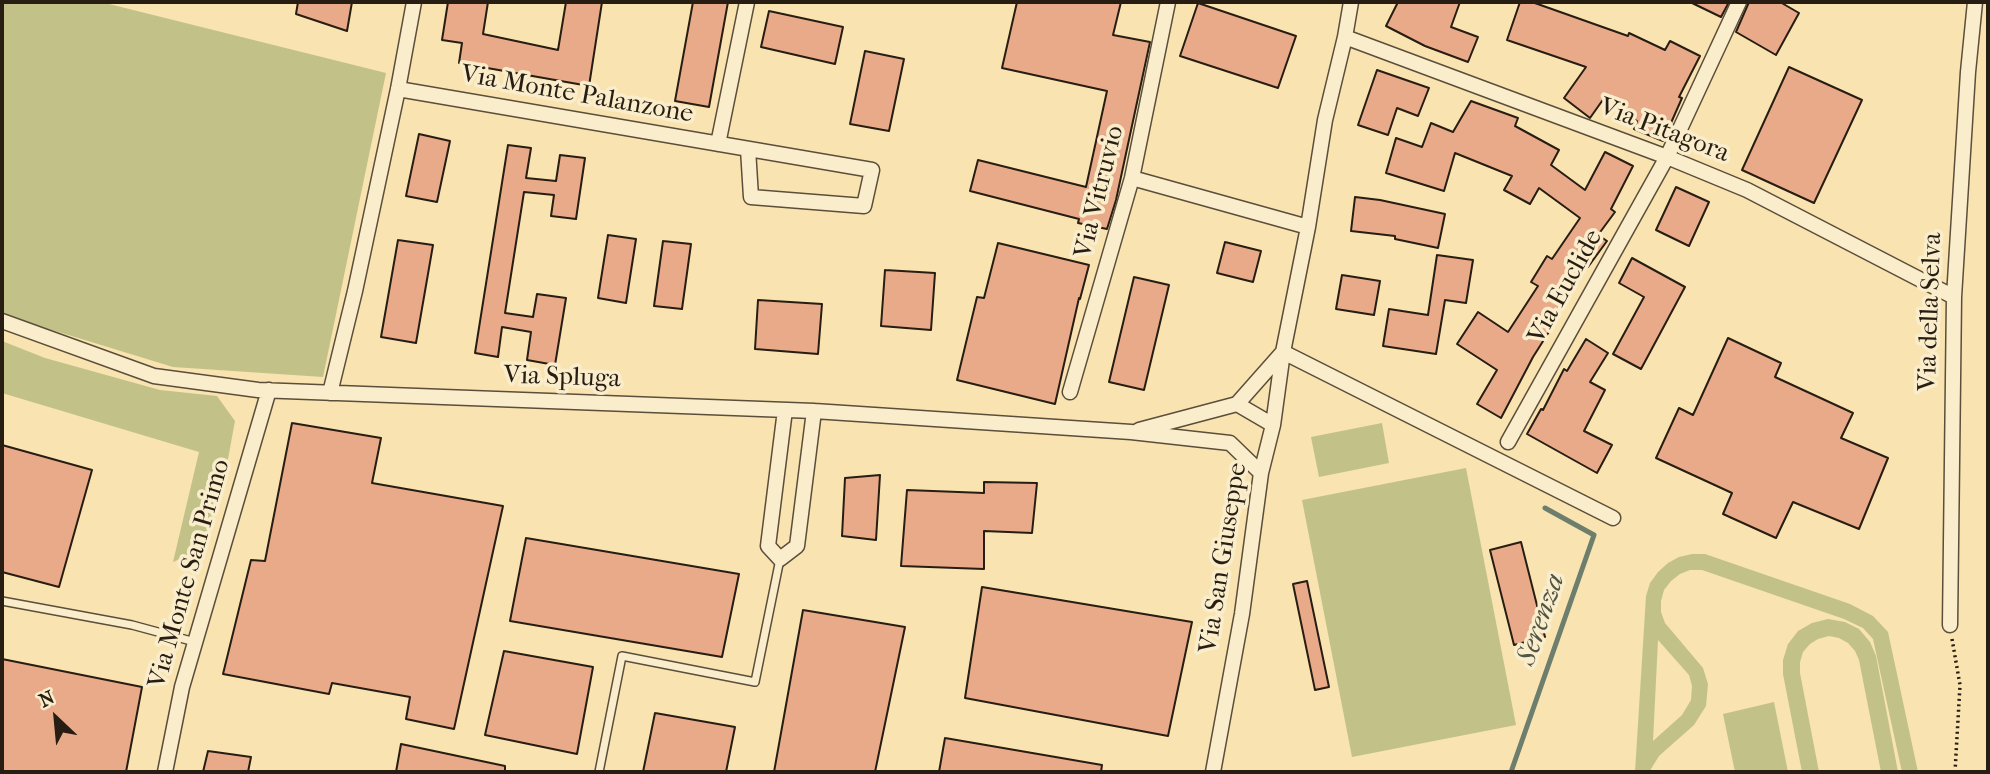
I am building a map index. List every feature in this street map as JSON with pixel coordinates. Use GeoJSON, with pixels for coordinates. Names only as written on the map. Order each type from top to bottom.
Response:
{"type":"FeatureCollection","features":[{"type":"Feature","properties":{"kind":"street"},"geometry":{"type":"LineString","coordinates":[[330,393],[355,291],[414,2]]}},
{"type":"Feature","properties":{"kind":"street"},"geometry":{"type":"LineString","coordinates":[[718,144],[747,2]]}},
{"type":"Feature","properties":{"kind":"street","name":"Via Vitruvio"},"geometry":{"type":"LineString","coordinates":[[1070,392],[1132,178],[1168,2]]}},
{"type":"Feature","properties":{"kind":"street","name":"Via San Giuseppe"},"geometry":{"type":"LineString","coordinates":[[1213,772],[1242,614],[1261,473],[1273,425],[1283,352],[1308,227],[1325,120],[1351,2]]}},
{"type":"Feature","properties":{"kind":"street","name":"Via Euclide"},"geometry":{"type":"LineString","coordinates":[[1508,442],[1667,157],[1739,2]]}},
{"type":"Feature","properties":{"kind":"street","name":"Via della Selva"},"geometry":{"type":"LineString","coordinates":[[1950,625],[1955,297],[1968,72],[1975,2]]}},
{"type":"Feature","properties":{"kind":"street","name":"Via Pitagora"},"geometry":{"type":"LineString","coordinates":[[1345,37],[1667,157],[1747,190],[1955,297]]}},
{"type":"Feature","properties":{"kind":"street","name":"Via Monte Palanzone"},"geometry":{"type":"LineString","coordinates":[[398,89],[872,170],[864,206],[751,197],[748,149]]}},
{"type":"Feature","properties":{"kind":"street"},"geometry":{"type":"LineString","coordinates":[[1132,178],[1308,227]]}},
{"type":"Feature","properties":{"kind":"street","name":"Via Spluga"},"geometry":{"type":"LineString","coordinates":[[2,321],[154,376],[269,390],[814,411],[1131,432],[1230,443],[1261,473]]}},
{"type":"Feature","properties":{"kind":"street"},"geometry":{"type":"LineString","coordinates":[[1273,425],[1237,404],[1283,352],[1613,518]]}},
{"type":"Feature","properties":{"kind":"street","name":"Via Monte San Primo"},"geometry":{"type":"LineString","coordinates":[[166,772],[182,687],[269,390]]}},
{"type":"Feature","properties":{"kind":"street","name":"Via Spluga"},"geometry":{"type":"LineString","coordinates":[[1131,432],[1237,404]]}},
{"type":"Feature","properties":{"kind":"street"},"geometry":{"type":"LineString","coordinates":[[785,410],[768,547],[780,559],[797,546],[814,411]]}},
{"type":"Feature","properties":{"kind":"lane"},"geometry":{"type":"LineString","coordinates":[[600,772],[622,656],[755,682],[780,559]]}},
{"type":"Feature","properties":{"kind":"lane"},"geometry":{"type":"LineString","coordinates":[[2,601],[132,625],[195,642]]}},
{"type":"Feature","properties":{"kind":"path"},"geometry":{"type":"LineString","coordinates":[[1950,625],[1959,685],[1955,772]]}},
{"type":"Feature","properties":{"kind":"green space"},"geometry":{"type":"Polygon","coordinates":[[[2,2],[101,2],[386,73],[323,377],[173,367],[2,312],[2,2]]]}},
{"type":"Feature","properties":{"kind":"green space"},"geometry":{"type":"Polygon","coordinates":[[[2,341],[45,358],[160,390],[217,396],[235,421],[221,497],[200,550],[173,562],[199,452],[2,393],[2,341]]]}},
{"type":"Feature","properties":{"kind":"green space"},"geometry":{"type":"Polygon","coordinates":[[[1382,423],[1389,463],[1319,477],[1311,437],[1382,423]]]}},
{"type":"Feature","properties":{"kind":"green space"},"geometry":{"type":"Polygon","coordinates":[[[1466,468],[1516,725],[1352,757],[1302,500],[1466,468]]]}},
{"type":"Feature","properties":{"kind":"green space"},"geometry":{"type":"Polygon","coordinates":[[[1705,554],[1850,604],[1873,616],[1888,632],[1918,772],[1902,772],[1873,639],[1863,628],[1702,570],[1690,570],[1680,574],[1664,590],[1661,612],[1665,623],[1703,668],[1708,684],[1706,706],[1694,725],[1659,756],[1651,772],[1635,772],[1646,596],[1650,583],[1658,572],[1679,557],[1705,554]],[[1658,640],[1653,741],[1682,715],[1691,700],[1692,686],[1689,675],[1658,640]]]}},
{"type":"Feature","properties":{"kind":"green space"},"geometry":{"type":"Polygon","coordinates":[[[1828,619],[1845,622],[1859,629],[1870,642],[1876,656],[1898,772],[1881,772],[1855,651],[1848,643],[1829,636],[1810,644],[1803,652],[1800,662],[1819,772],[1802,772],[1783,674],[1783,660],[1788,644],[1798,631],[1812,623],[1828,619]]]}},
{"type":"Feature","properties":{"kind":"green space"},"geometry":{"type":"Polygon","coordinates":[[[1774,702],[1788,772],[1735,772],[1723,714],[1774,702]]]}},
{"type":"Feature","properties":{"kind":"building"},"geometry":{"type":"Polygon","coordinates":[[[298,2],[352,2],[347,31],[296,14],[298,2]]]}},
{"type":"Feature","properties":{"kind":"building"},"geometry":{"type":"Polygon","coordinates":[[[448,2],[488,2],[483,34],[558,50],[566,2],[602,2],[589,86],[459,63],[462,43],[442,40],[448,2]]]}},
{"type":"Feature","properties":{"kind":"building"},"geometry":{"type":"Polygon","coordinates":[[[693,2],[728,2],[709,107],[675,101],[693,2]]]}},
{"type":"Feature","properties":{"kind":"building"},"geometry":{"type":"Polygon","coordinates":[[[1017,2],[1121,2],[1113,35],[1150,42],[1116,200],[1107,229],[1078,223],[1079,219],[970,191],[978,160],[1086,187],[1107,91],[1002,68],[1017,2]]]}},
{"type":"Feature","properties":{"kind":"building"},"geometry":{"type":"Polygon","coordinates":[[[1398,2],[1460,2],[1451,27],[1478,37],[1468,62],[1425,46],[1386,26],[1398,2]]]}},
{"type":"Feature","properties":{"kind":"building"},"geometry":{"type":"Polygon","coordinates":[[[1520,2],[1532,2],[1628,36],[1629,33],[1665,50],[1670,41],[1700,56],[1679,97],[1682,98],[1663,141],[1634,129],[1637,121],[1602,101],[1590,118],[1564,98],[1586,67],[1507,40],[1520,2]]]}},
{"type":"Feature","properties":{"kind":"building"},"geometry":{"type":"Polygon","coordinates":[[[1690,2],[1729,2],[1721,17],[1690,2]]]}},
{"type":"Feature","properties":{"kind":"building"},"geometry":{"type":"Polygon","coordinates":[[[1749,2],[1780,2],[1799,13],[1776,55],[1736,32],[1749,2]]]}},
{"type":"Feature","properties":{"kind":"building"},"geometry":{"type":"Polygon","coordinates":[[[1198,3],[1296,36],[1278,88],[1180,56],[1198,3]]]}},
{"type":"Feature","properties":{"kind":"building"},"geometry":{"type":"Polygon","coordinates":[[[769,11],[843,27],[835,64],[761,47],[769,11]]]}},
{"type":"Feature","properties":{"kind":"building"},"geometry":{"type":"Polygon","coordinates":[[[865,51],[904,59],[889,131],[850,124],[865,51]]]}},
{"type":"Feature","properties":{"kind":"building"},"geometry":{"type":"Polygon","coordinates":[[[1789,67],[1862,100],[1814,203],[1742,170],[1789,67]]]}},
{"type":"Feature","properties":{"kind":"building"},"geometry":{"type":"Polygon","coordinates":[[[1377,70],[1429,88],[1418,116],[1397,108],[1388,135],[1358,125],[1377,70]]]}},
{"type":"Feature","properties":{"kind":"building"},"geometry":{"type":"Polygon","coordinates":[[[1471,101],[1518,118],[1515,126],[1559,150],[1551,165],[1585,190],[1605,152],[1633,166],[1611,209],[1615,212],[1598,235],[1607,241],[1587,266],[1557,314],[1559,316],[1533,357],[1501,418],[1477,404],[1497,370],[1457,344],[1478,312],[1508,332],[1538,286],[1531,282],[1547,256],[1552,259],[1580,218],[1539,188],[1530,204],[1504,190],[1512,176],[1455,153],[1444,191],[1386,173],[1396,138],[1422,147],[1431,123],[1453,132],[1471,101]]]}},
{"type":"Feature","properties":{"kind":"building"},"geometry":{"type":"Polygon","coordinates":[[[419,134],[450,141],[437,202],[406,196],[419,134]]]}},
{"type":"Feature","properties":{"kind":"building"},"geometry":{"type":"Polygon","coordinates":[[[508,145],[531,148],[526,178],[556,181],[560,155],[585,158],[576,219],[551,216],[554,195],[524,192],[505,313],[533,317],[537,294],[566,298],[555,365],[527,360],[531,332],[502,327],[498,357],[475,353],[508,145]]]}},
{"type":"Feature","properties":{"kind":"building"},"geometry":{"type":"Polygon","coordinates":[[[1676,187],[1709,202],[1689,246],[1656,230],[1676,187]]]}},
{"type":"Feature","properties":{"kind":"building"},"geometry":{"type":"Polygon","coordinates":[[[1355,197],[1445,214],[1438,248],[1395,239],[1395,236],[1351,231],[1355,197]]]}},
{"type":"Feature","properties":{"kind":"building"},"geometry":{"type":"Polygon","coordinates":[[[608,235],[636,239],[626,303],[598,298],[608,235]]]}},
{"type":"Feature","properties":{"kind":"building"},"geometry":{"type":"Polygon","coordinates":[[[398,240],[433,245],[416,343],[381,337],[398,240]]]}},
{"type":"Feature","properties":{"kind":"building"},"geometry":{"type":"Polygon","coordinates":[[[663,241],[691,244],[682,309],[654,306],[663,241]]]}},
{"type":"Feature","properties":{"kind":"building"},"geometry":{"type":"Polygon","coordinates":[[[1225,242],[1261,251],[1253,282],[1217,273],[1225,242]]]}},
{"type":"Feature","properties":{"kind":"building"},"geometry":{"type":"Polygon","coordinates":[[[998,243],[1089,265],[1055,404],[957,380],[977,297],[984,298],[998,243]]]}},
{"type":"Feature","properties":{"kind":"building"},"geometry":{"type":"Polygon","coordinates":[[[1437,255],[1473,260],[1466,303],[1445,300],[1436,354],[1383,346],[1389,309],[1428,315],[1437,255]]]}},
{"type":"Feature","properties":{"kind":"building"},"geometry":{"type":"Polygon","coordinates":[[[1632,258],[1685,287],[1641,369],[1613,354],[1644,297],[1619,283],[1632,258]]]}},
{"type":"Feature","properties":{"kind":"building"},"geometry":{"type":"Polygon","coordinates":[[[885,270],[935,273],[931,330],[881,326],[885,270]]]}},
{"type":"Feature","properties":{"kind":"building"},"geometry":{"type":"Polygon","coordinates":[[[1342,275],[1380,281],[1374,315],[1336,309],[1342,275]]]}},
{"type":"Feature","properties":{"kind":"building"},"geometry":{"type":"Polygon","coordinates":[[[1134,277],[1169,285],[1144,390],[1109,382],[1134,277]]]}},
{"type":"Feature","properties":{"kind":"building"},"geometry":{"type":"Polygon","coordinates":[[[758,300],[822,304],[818,354],[755,349],[758,300]]]}},
{"type":"Feature","properties":{"kind":"building"},"geometry":{"type":"Polygon","coordinates":[[[1728,338],[1781,363],[1775,377],[1853,413],[1841,438],[1888,458],[1859,529],[1793,502],[1776,538],[1723,514],[1732,493],[1656,458],[1679,408],[1693,415],[1728,338]]]}},
{"type":"Feature","properties":{"kind":"building"},"geometry":{"type":"Polygon","coordinates":[[[1586,339],[1608,353],[1590,382],[1605,390],[1584,431],[1612,445],[1597,473],[1527,434],[1564,369],[1567,371],[1586,339]]]}},
{"type":"Feature","properties":{"kind":"building"},"geometry":{"type":"Polygon","coordinates":[[[292,423],[381,438],[372,483],[503,506],[454,729],[406,719],[410,697],[332,683],[329,694],[223,674],[251,560],[265,561],[292,423]]]}},
{"type":"Feature","properties":{"kind":"building"},"geometry":{"type":"Polygon","coordinates":[[[2,445],[92,470],[59,587],[2,572],[2,445]]]}},
{"type":"Feature","properties":{"kind":"building"},"geometry":{"type":"Polygon","coordinates":[[[880,475],[876,540],[842,536],[845,478],[880,475]]]}},
{"type":"Feature","properties":{"kind":"building"},"geometry":{"type":"Polygon","coordinates":[[[984,482],[1037,483],[1032,533],[984,531],[984,569],[901,566],[907,490],[984,493],[984,482]]]}},
{"type":"Feature","properties":{"kind":"building"},"geometry":{"type":"Polygon","coordinates":[[[526,538],[739,574],[722,657],[510,621],[526,538]]]}},
{"type":"Feature","properties":{"kind":"building"},"geometry":{"type":"Polygon","coordinates":[[[1521,542],[1545,637],[1514,645],[1490,550],[1521,542]]]}},
{"type":"Feature","properties":{"kind":"building"},"geometry":{"type":"Polygon","coordinates":[[[1307,581],[1329,687],[1315,690],[1293,584],[1307,581]]]}},
{"type":"Feature","properties":{"kind":"building"},"geometry":{"type":"Polygon","coordinates":[[[982,587],[1192,622],[1168,736],[965,698],[982,587]]]}},
{"type":"Feature","properties":{"kind":"building"},"geometry":{"type":"Polygon","coordinates":[[[803,610],[905,627],[875,772],[774,772],[803,610]]]}},
{"type":"Feature","properties":{"kind":"building"},"geometry":{"type":"Polygon","coordinates":[[[504,651],[593,667],[577,754],[485,735],[504,651]]]}},
{"type":"Feature","properties":{"kind":"building"},"geometry":{"type":"Polygon","coordinates":[[[2,659],[142,687],[126,772],[2,772],[2,659]]]}},
{"type":"Feature","properties":{"kind":"building"},"geometry":{"type":"Polygon","coordinates":[[[655,713],[735,727],[726,772],[643,772],[655,713]]]}},
{"type":"Feature","properties":{"kind":"building"},"geometry":{"type":"Polygon","coordinates":[[[945,738],[1102,765],[1101,772],[939,772],[945,738]]]}},
{"type":"Feature","properties":{"kind":"building"},"geometry":{"type":"Polygon","coordinates":[[[401,744],[505,766],[505,772],[396,772],[401,744]]]}},
{"type":"Feature","properties":{"kind":"building"},"geometry":{"type":"Polygon","coordinates":[[[208,751],[251,757],[248,772],[203,772],[208,751]]]}},
{"type":"Feature","properties":{"kind":"waterway","name":"Serenza"},"geometry":{"type":"LineString","coordinates":[[1511,772],[1594,535],[1545,508]]}}]}
